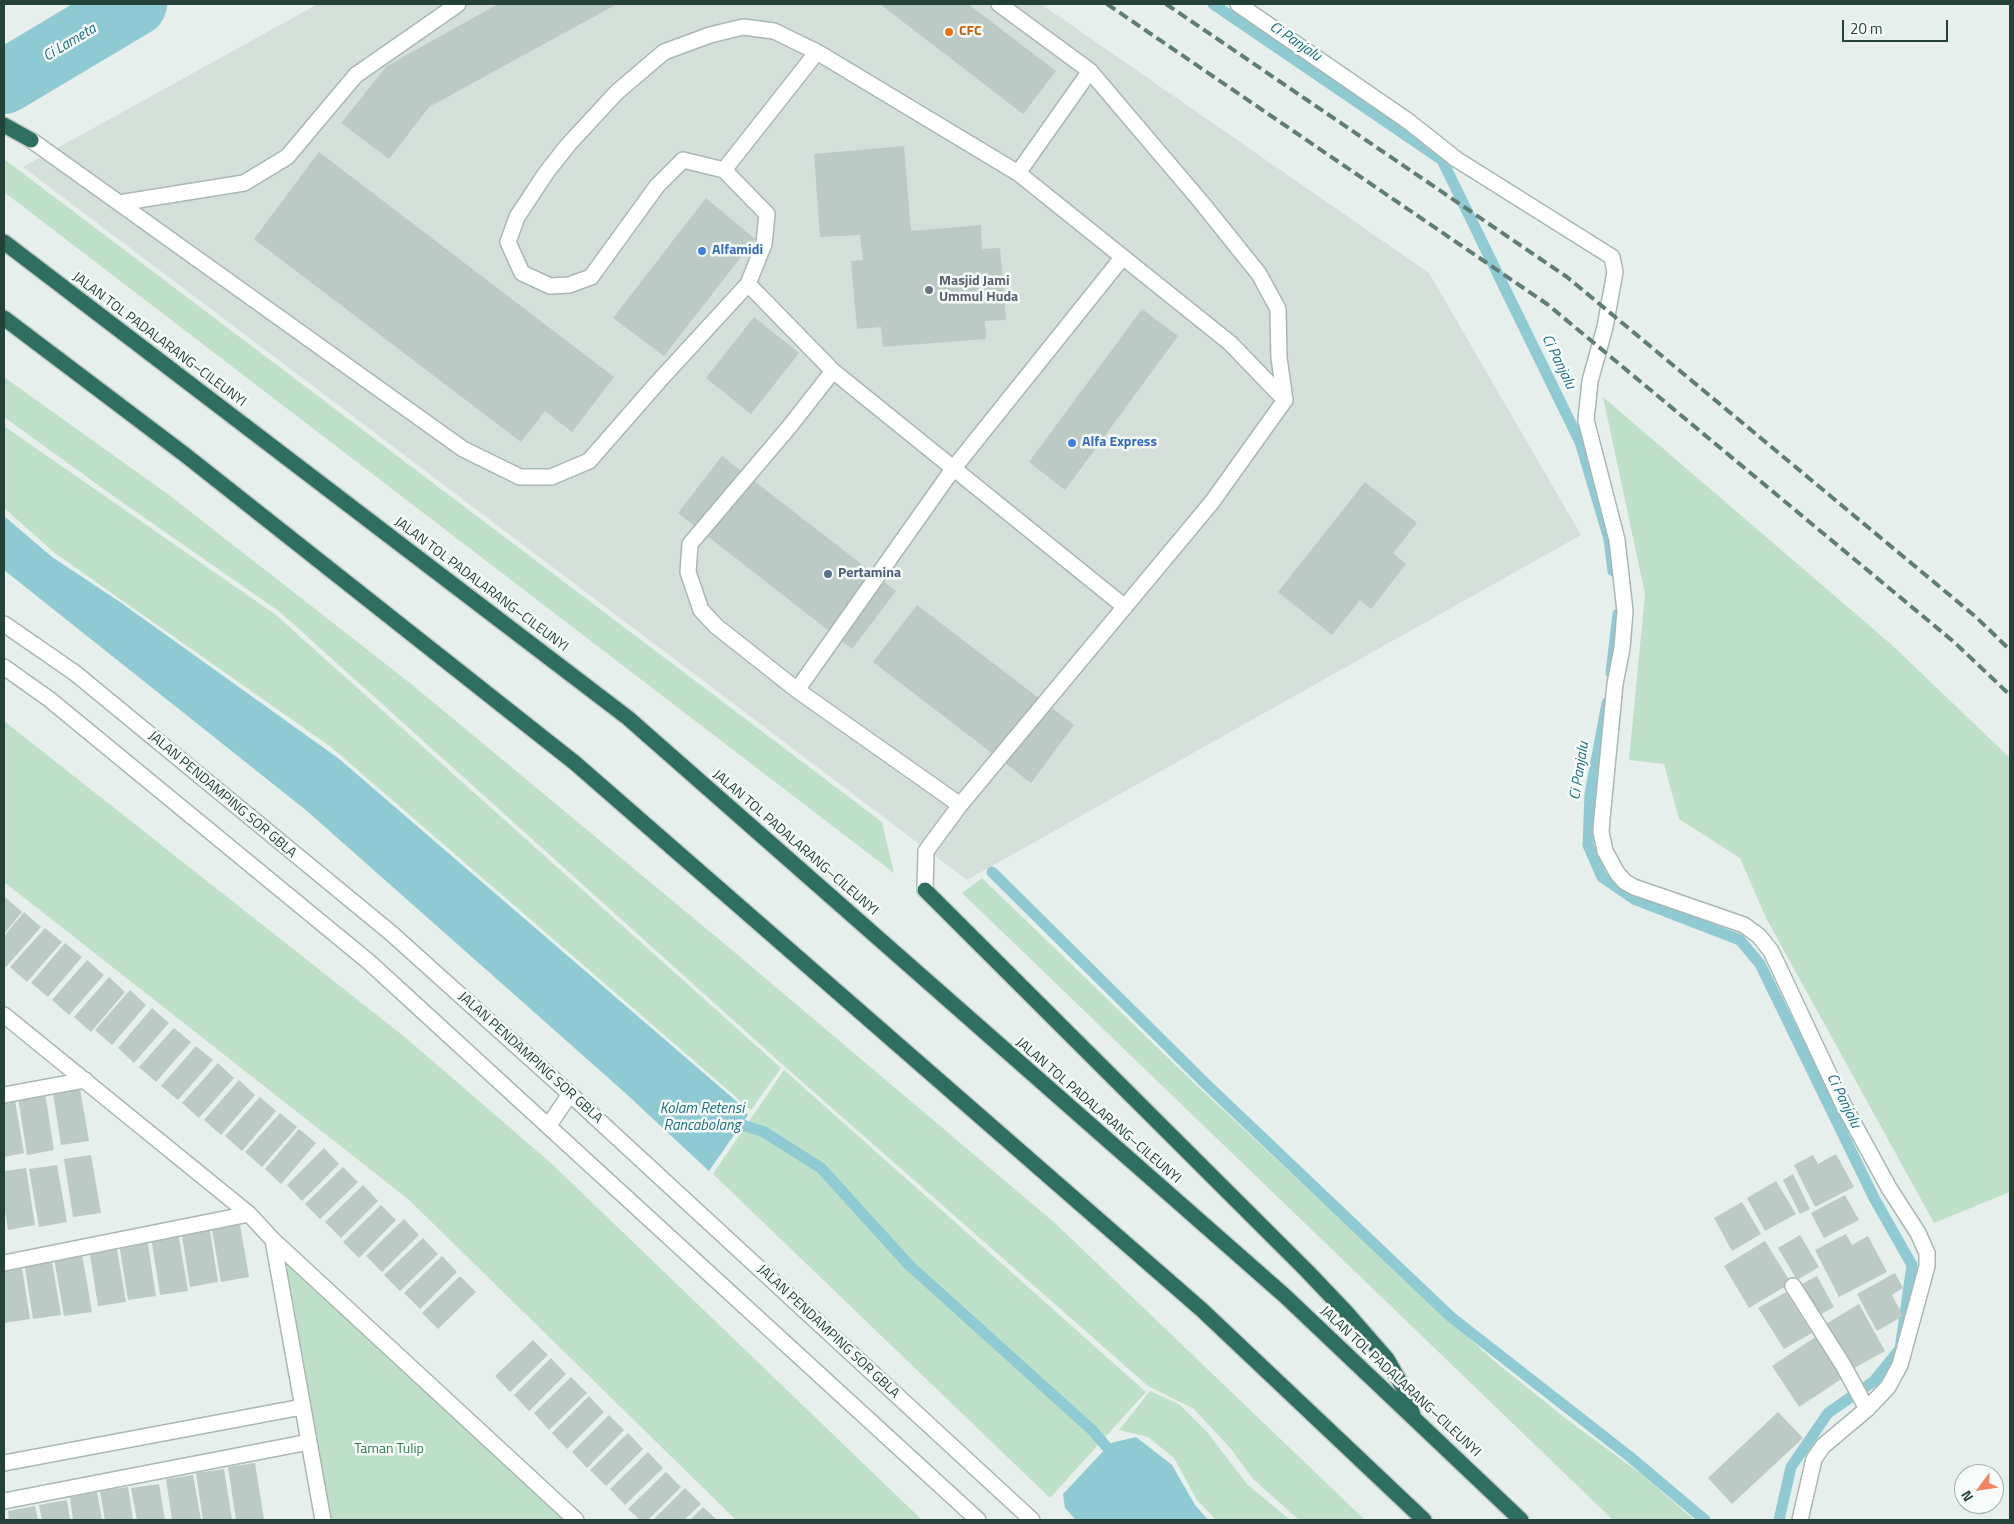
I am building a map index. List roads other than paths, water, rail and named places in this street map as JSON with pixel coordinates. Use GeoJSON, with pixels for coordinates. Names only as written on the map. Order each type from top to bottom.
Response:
{"type":"FeatureCollection","features":[{"type":"Feature","properties":{"kind":"highway"},"geometry":{"type":"LineString","coordinates":[[4,124],[30,140]]}},
{"type":"Feature","properties":{"kind":"highway","name":"JALAN TOL PADALARANG–CILEUNYI"},"geometry":{"type":"LineString","coordinates":[[4,242],[628,718],[1284,1296],[1522,1520]]}},
{"type":"Feature","properties":{"kind":"highway"},"geometry":{"type":"LineString","coordinates":[[4,318],[184,454],[575,763],[1202,1310],[1424,1520]]}},
{"type":"Feature","properties":{"kind":"highway"},"geometry":{"type":"LineString","coordinates":[[925,890],[1308,1271],[1387,1359],[1405,1391],[1414,1417]]}},
{"type":"Feature","properties":{"kind":"street"},"geometry":{"type":"LineString","coordinates":[[118,203],[244,183],[280,162],[288,157],[356,75],[458,4]]}},
{"type":"Feature","properties":{"kind":"street"},"geometry":{"type":"LineString","coordinates":[[925,890],[926,851],[960,805],[1212,502],[1285,400],[1279,358],[1278,309],[1259,274],[1202,203],[1090,71],[999,4]]}},
{"type":"Feature","properties":{"kind":"street"},"geometry":{"type":"LineString","coordinates":[[1238,4],[1408,122],[1456,159],[1612,257],[1616,272],[1605,327],[1590,381],[1586,420],[1617,540],[1625,611],[1622,648],[1615,684],[1602,818],[1601,832],[1604,850],[1617,873],[1634,887],[1744,925],[1760,936],[1771,951],[1843,1104],[1889,1188],[1924,1244],[1927,1266],[1900,1365],[1888,1387],[1823,1446],[1814,1458],[1800,1520]]}},
{"type":"Feature","properties":{"kind":"street"},"geometry":{"type":"LineString","coordinates":[[30,140],[462,449],[520,477],[551,477],[589,461],[748,284],[764,244],[767,214],[724,170],[683,160],[657,186],[591,277],[569,285],[550,286],[522,273],[508,242],[518,217],[546,173],[568,145],[617,92],[664,52],[710,35],[743,27],[774,31],[817,52],[1018,173],[1230,344],[1285,400]]}},
{"type":"Feature","properties":{"kind":"street"},"geometry":{"type":"LineString","coordinates":[[724,170],[817,52]]}},
{"type":"Feature","properties":{"kind":"street"},"geometry":{"type":"LineString","coordinates":[[1018,173],[1090,71]]}},
{"type":"Feature","properties":{"kind":"street"},"geometry":{"type":"LineString","coordinates":[[797,690],[953,469],[1122,258]]}},
{"type":"Feature","properties":{"kind":"street"},"geometry":{"type":"LineString","coordinates":[[748,284],[833,371],[1125,607]]}},
{"type":"Feature","properties":{"kind":"street"},"geometry":{"type":"LineString","coordinates":[[833,371],[790,426],[690,544],[688,572],[701,610],[716,626],[797,690],[960,805]]}},
{"type":"Feature","properties":{"kind":"street","name":"JALAN PENDAMPING SOR GBLA"},"geometry":{"type":"LineString","coordinates":[[4,624],[75,673],[383,927],[570,1094],[1032,1520]]}},
{"type":"Feature","properties":{"kind":"street"},"geometry":{"type":"LineString","coordinates":[[4,667],[49,699],[369,962],[978,1520]]}},
{"type":"Feature","properties":{"kind":"street"},"geometry":{"type":"LineString","coordinates":[[4,1015],[248,1214],[273,1240],[576,1520]]}},
{"type":"Feature","properties":{"kind":"street"},"geometry":{"type":"LineString","coordinates":[[4,1095],[84,1080]]}},
{"type":"Feature","properties":{"kind":"street"},"geometry":{"type":"LineString","coordinates":[[549,1125],[570,1094]]}},
{"type":"Feature","properties":{"kind":"street"},"geometry":{"type":"LineString","coordinates":[[4,1263],[248,1214]]}},
{"type":"Feature","properties":{"kind":"street"},"geometry":{"type":"LineString","coordinates":[[273,1240],[322,1520]]}},
{"type":"Feature","properties":{"kind":"street"},"geometry":{"type":"LineString","coordinates":[[1793,1286],[1853,1382],[1867,1408]]}},
{"type":"Feature","properties":{"kind":"street"},"geometry":{"type":"LineString","coordinates":[[4,1463],[302,1407]]}},
{"type":"Feature","properties":{"kind":"street"},"geometry":{"type":"LineString","coordinates":[[4,1501],[309,1442]]}},
{"type":"Feature","properties":{"kind":"water","name":"Kolam Retensi Rancabolang"},"geometry":{"type":"Polygon","coordinates":[[[4,516],[52,557],[120,602],[338,758],[735,1100],[748,1115],[709,1171],[622,1090],[307,811],[4,570],[4,516]]]}},
{"type":"Feature","properties":{"kind":"water"},"geometry":{"type":"Polygon","coordinates":[[[1136,1437],[1172,1465],[1195,1505],[1208,1520],[1076,1520],[1065,1508],[1063,1494],[1111,1443],[1136,1437]]]}},
{"type":"Feature","properties":{"kind":"waterway","name":"Ci Lameta"},"geometry":{"type":"LineString","coordinates":[[4,82],[135,4]]}},
{"type":"Feature","properties":{"kind":"waterway","name":"Ci Panjalu"},"geometry":{"type":"LineString","coordinates":[[1213,4],[1442,160],[1580,442],[1609,539],[1613,571]]}},
{"type":"Feature","properties":{"kind":"waterway","name":"Ci Panjalu"},"geometry":{"type":"LineString","coordinates":[[1611,673],[1618,614]]}},
{"type":"Feature","properties":{"kind":"waterway","name":"Ci Panjalu"},"geometry":{"type":"LineString","coordinates":[[1607,703],[1590,794],[1588,845],[1602,877],[1634,899],[1740,940],[1760,964],[1874,1198],[1912,1265],[1900,1349],[1874,1381],[1828,1413],[1791,1467],[1779,1520]]}},
{"type":"Feature","properties":{"kind":"waterway"},"geometry":{"type":"LineString","coordinates":[[992,872],[1207,1085],[1451,1317],[1629,1456],[1705,1520]]}},
{"type":"Feature","properties":{"kind":"waterway"},"geometry":{"type":"LineString","coordinates":[[727,1120],[764,1132],[821,1168],[909,1265],[1092,1430],[1117,1459]]}},
{"type":"Feature","properties":{"kind":"railway"},"geometry":{"type":"LineString","coordinates":[[1107,4],[1547,304],[1954,642],[2010,695]]}},
{"type":"Feature","properties":{"kind":"railway"},"geometry":{"type":"LineString","coordinates":[[1166,4],[1567,277],[1976,617],[2010,650]]}},
{"type":"Feature","properties":{"kind":"place","name":"CFC"},"geometry":{"type":"Point","coordinates":[949,32]}},
{"type":"Feature","properties":{"kind":"place","name":"Alfamidi"},"geometry":{"type":"Point","coordinates":[702,251]}},
{"type":"Feature","properties":{"kind":"place","name":"Masjid Jami Ummul Huda"},"geometry":{"type":"Point","coordinates":[929,290]}},
{"type":"Feature","properties":{"kind":"place","name":"Alfa Express"},"geometry":{"type":"Point","coordinates":[1072,443]}},
{"type":"Feature","properties":{"kind":"place","name":"Pertamina"},"geometry":{"type":"Point","coordinates":[828,574]}},
{"type":"Feature","properties":{"kind":"park label","name":"Taman Tulip"},"geometry":{"type":"Point","coordinates":[389,1450]}}]}
